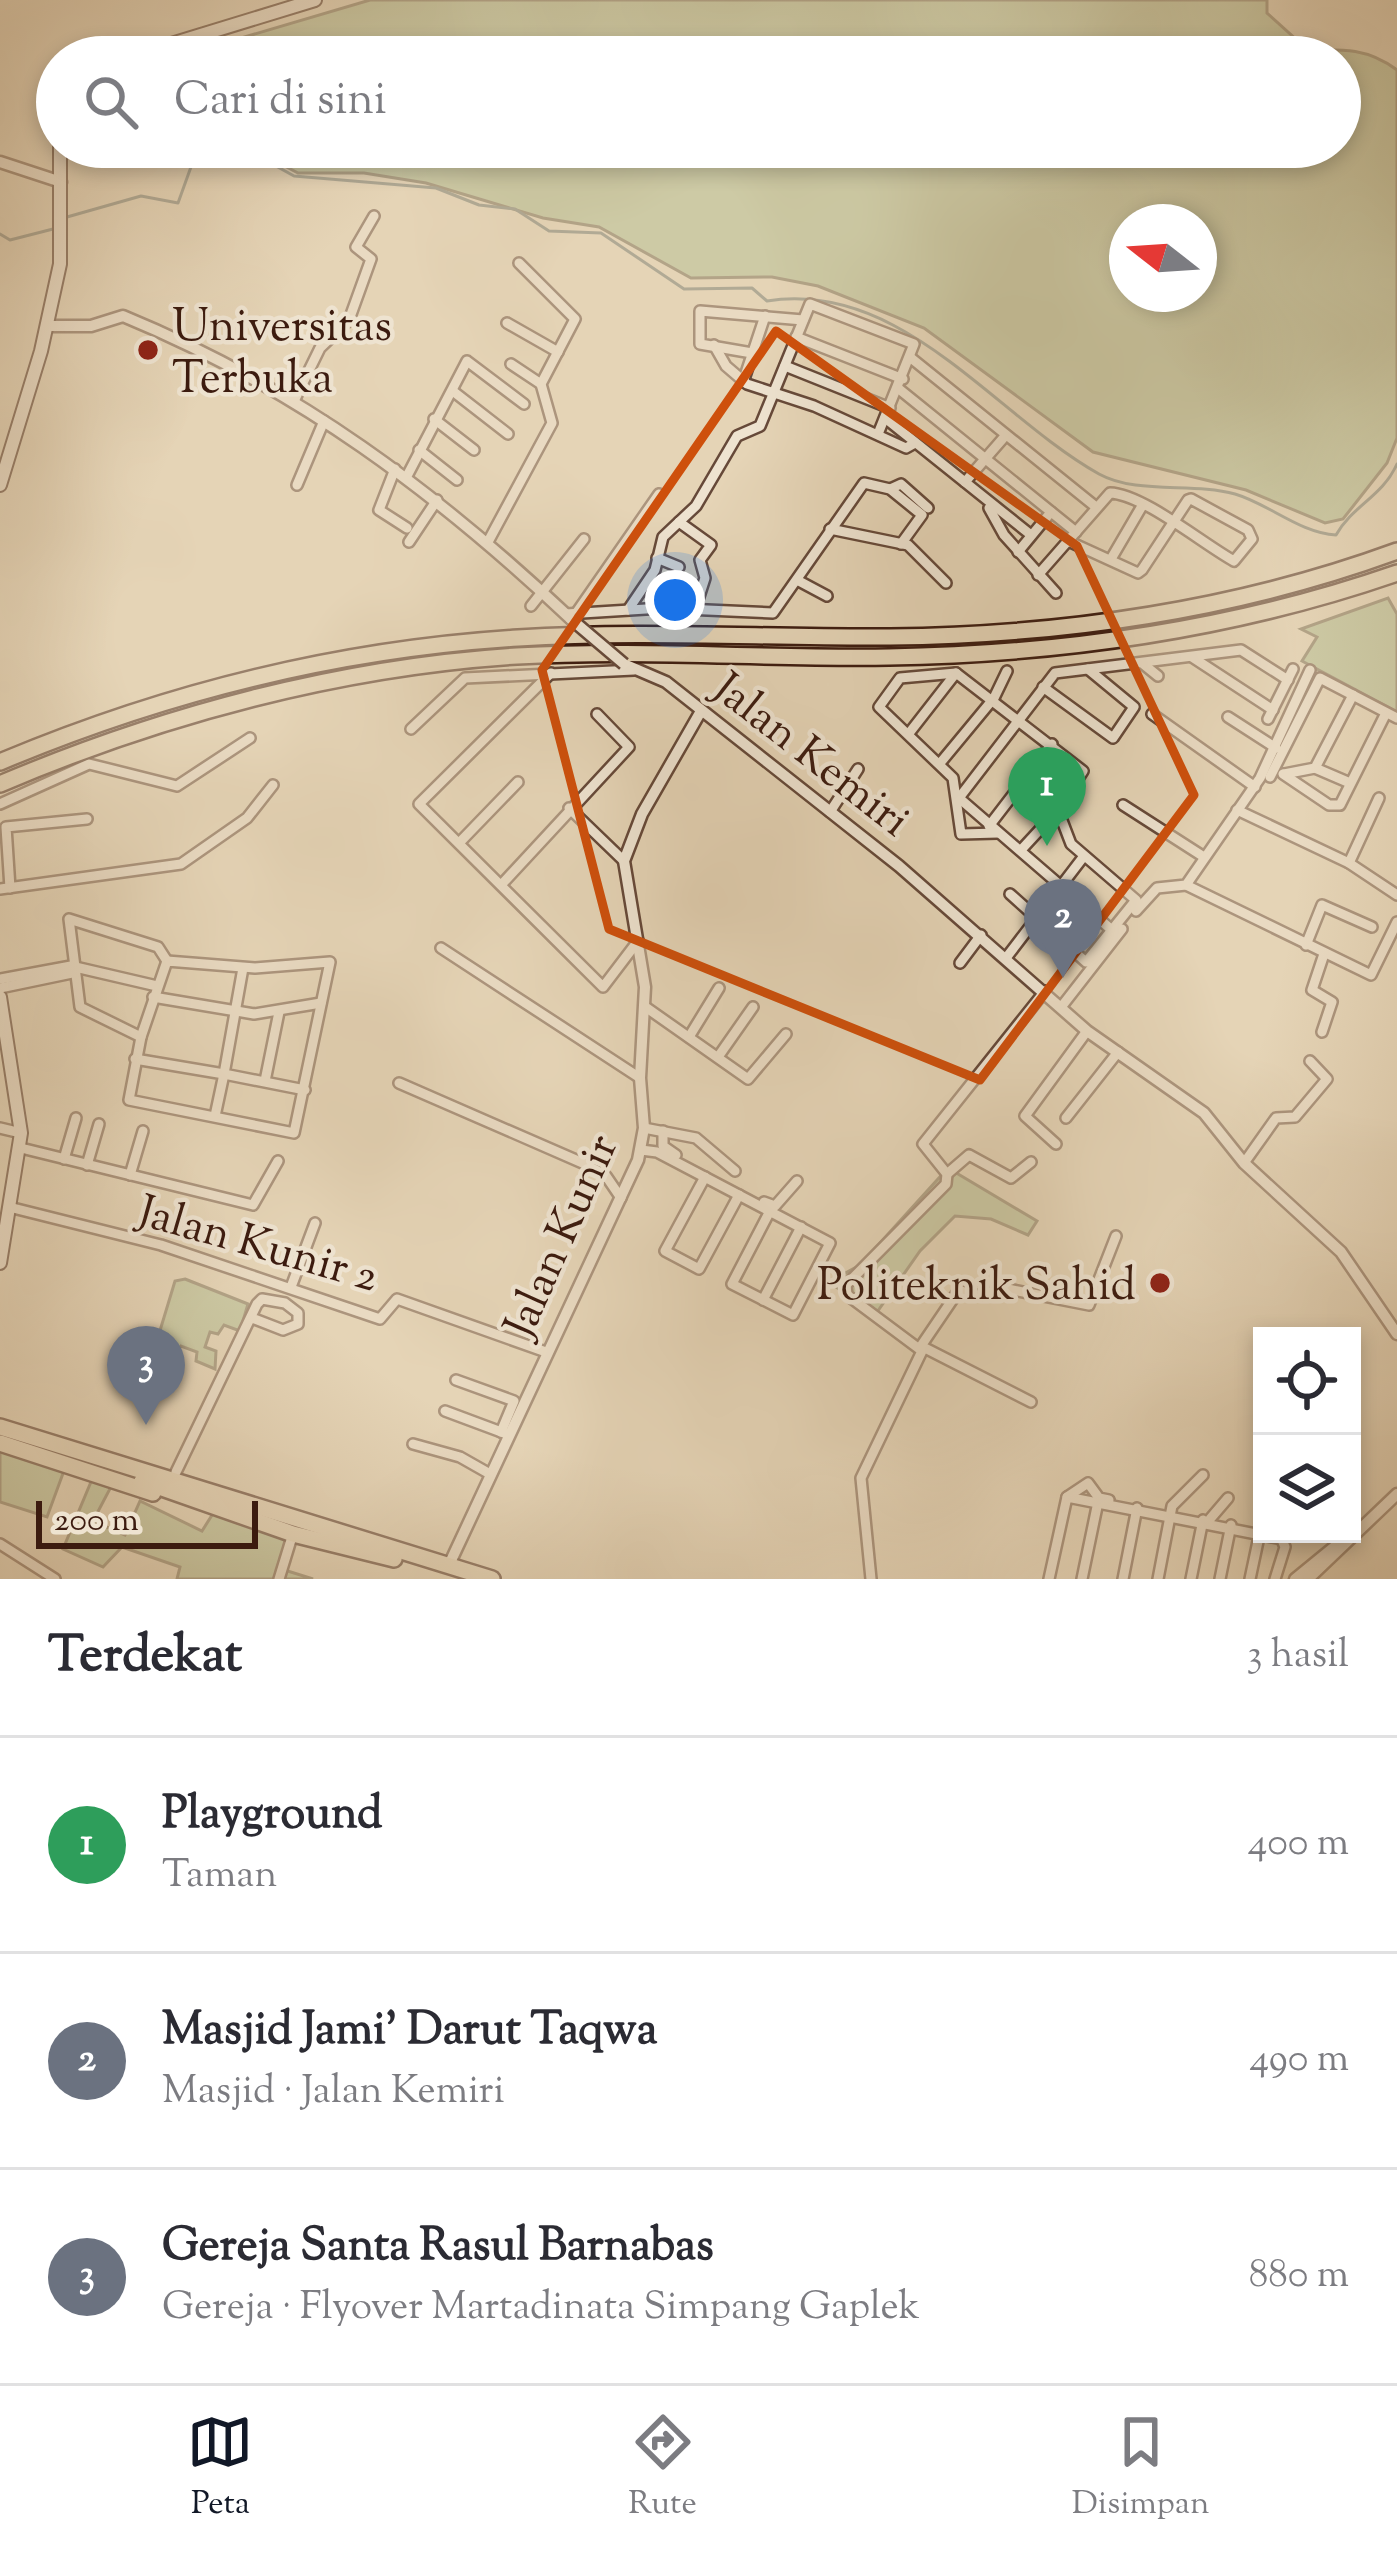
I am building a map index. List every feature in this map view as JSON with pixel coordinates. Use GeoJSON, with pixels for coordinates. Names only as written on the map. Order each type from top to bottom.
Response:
{"type":"FeatureCollection","features":[{"type":"Feature","properties":{"kind":"highway"},"geometry":{"type":"LineString","coordinates":[[0,762],[217,687],[360,657],[517,638],[676,632],[887,637],[1022,629],[1187,608],[1296,584],[1397,551]]}},
{"type":"Feature","properties":{"kind":"highway"},"geometry":{"type":"LineString","coordinates":[[0,784],[80,752],[222,708],[422,666],[650,651],[884,657],[1078,646],[1300,604],[1397,573]]}},
{"type":"Feature","properties":{"kind":"highway"},"geometry":{"type":"LineString","coordinates":[[0,1417],[283,1508],[298,1530]]}},
{"type":"Feature","properties":{"kind":"highway"},"geometry":{"type":"LineString","coordinates":[[0,1435],[298,1530],[492,1579]]}},
{"type":"Feature","properties":{"kind":"highway"},"geometry":{"type":"LineString","coordinates":[[447,1569],[466,1579]]}},
{"type":"Feature","properties":{"kind":"main road"},"geometry":{"type":"LineString","coordinates":[[198,36],[315,0]]}},
{"type":"Feature","properties":{"kind":"main road"},"geometry":{"type":"LineString","coordinates":[[0,485],[47,326],[62,237],[61,168]]}},
{"type":"Feature","properties":{"kind":"main road"},"geometry":{"type":"LineString","coordinates":[[0,988],[21,1141],[0,1263]]}},
{"type":"Feature","properties":{"kind":"street"},"geometry":{"type":"LineString","coordinates":[[0,162],[61,182]]}},
{"type":"Feature","properties":{"kind":"street"},"geometry":{"type":"LineString","coordinates":[[294,401],[320,348],[351,315],[371,259],[356,247],[374,216]]}},
{"type":"Feature","properties":{"kind":"street"},"geometry":{"type":"LineString","coordinates":[[519,263],[575,317],[541,384]]}},
{"type":"Feature","properties":{"kind":"street"},"geometry":{"type":"LineString","coordinates":[[628,610],[657,558],[663,537],[700,501],[737,436],[760,427],[813,303],[910,339],[911,358],[878,434]]}},
{"type":"Feature","properties":{"kind":"street"},"geometry":{"type":"LineString","coordinates":[[752,353],[700,344],[700,311],[803,320]]}},
{"type":"Feature","properties":{"kind":"street","name":"Jalan Kemiri"},"geometry":{"type":"LineString","coordinates":[[47,326],[91,326],[123,316],[294,401],[407,476],[489,540],[629,667],[666,682],[981,935],[1087,1031],[1204,1113],[1244,1163],[1341,1252],[1397,1334]]}},
{"type":"Feature","properties":{"kind":"street"},"geometry":{"type":"LineString","coordinates":[[743,382],[765,316]]}},
{"type":"Feature","properties":{"kind":"street"},"geometry":{"type":"LineString","coordinates":[[507,323],[558,352]]}},
{"type":"Feature","properties":{"kind":"street"},"geometry":{"type":"LineString","coordinates":[[796,337],[901,384],[1051,512],[1072,537],[1138,572],[1172,523],[1194,500],[1248,530],[1252,539],[1234,561],[1172,523],[1117,492],[1096,507],[1072,537],[1038,575]]}},
{"type":"Feature","properties":{"kind":"street"},"geometry":{"type":"LineString","coordinates":[[714,345],[743,382],[814,406],[906,448],[915,443]]}},
{"type":"Feature","properties":{"kind":"street"},"geometry":{"type":"LineString","coordinates":[[911,358],[1096,507]]}},
{"type":"Feature","properties":{"kind":"street"},"geometry":{"type":"LineString","coordinates":[[407,476],[467,361],[524,404]]}},
{"type":"Feature","properties":{"kind":"street"},"geometry":{"type":"LineString","coordinates":[[489,540],[552,423],[541,384],[511,364]]}},
{"type":"Feature","properties":{"kind":"street"},"geometry":{"type":"LineString","coordinates":[[785,366],[888,413],[915,443],[1031,535]]}},
{"type":"Feature","properties":{"kind":"street"},"geometry":{"type":"LineString","coordinates":[[814,406],[824,380]]}},
{"type":"Feature","properties":{"kind":"street"},"geometry":{"type":"LineString","coordinates":[[454,392],[508,434]]}},
{"type":"Feature","properties":{"kind":"street"},"geometry":{"type":"LineString","coordinates":[[434,419],[475,450]]}},
{"type":"Feature","properties":{"kind":"street"},"geometry":{"type":"LineString","coordinates":[[297,485],[324,421]]}},
{"type":"Feature","properties":{"kind":"street"},"geometry":{"type":"LineString","coordinates":[[964,482],[1006,435]]}},
{"type":"Feature","properties":{"kind":"street"},"geometry":{"type":"LineString","coordinates":[[419,450],[457,480]]}},
{"type":"Feature","properties":{"kind":"street"},"geometry":{"type":"LineString","coordinates":[[395,468],[379,512],[407,528]]}},
{"type":"Feature","properties":{"kind":"street"},"geometry":{"type":"LineString","coordinates":[[890,489],[901,484],[928,508]]}},
{"type":"Feature","properties":{"kind":"street"},"geometry":{"type":"LineString","coordinates":[[571,615],[695,609],[773,613],[860,485],[890,489],[922,515],[901,544]]}},
{"type":"Feature","properties":{"kind":"street"},"geometry":{"type":"LineString","coordinates":[[571,615],[659,494]]}},
{"type":"Feature","properties":{"kind":"street"},"geometry":{"type":"LineString","coordinates":[[985,499],[1018,552],[1056,593]]}},
{"type":"Feature","properties":{"kind":"street"},"geometry":{"type":"LineString","coordinates":[[409,542],[437,500]]}},
{"type":"Feature","properties":{"kind":"street"},"geometry":{"type":"LineString","coordinates":[[1111,559],[1142,506]]}},
{"type":"Feature","properties":{"kind":"street"},"geometry":{"type":"LineString","coordinates":[[1018,552],[1051,512]]}},
{"type":"Feature","properties":{"kind":"street"},"geometry":{"type":"LineString","coordinates":[[679,523],[711,545],[699,562],[705,578],[695,609]]}},
{"type":"Feature","properties":{"kind":"street"},"geometry":{"type":"LineString","coordinates":[[571,615],[628,529]]}},
{"type":"Feature","properties":{"kind":"street"},"geometry":{"type":"LineString","coordinates":[[830,529],[915,549],[946,583]]}},
{"type":"Feature","properties":{"kind":"street"},"geometry":{"type":"LineString","coordinates":[[531,606],[584,539]]}},
{"type":"Feature","properties":{"kind":"street"},"geometry":{"type":"LineString","coordinates":[[657,558],[679,567]]}},
{"type":"Feature","properties":{"kind":"street"},"geometry":{"type":"LineString","coordinates":[[797,580],[827,596]]}},
{"type":"Feature","properties":{"kind":"street"},"geometry":{"type":"LineString","coordinates":[[1052,744],[993,829],[961,834],[959,798],[1055,673],[1142,663],[1191,656],[1241,650],[1291,674],[1270,715],[1191,656]]}},
{"type":"Feature","properties":{"kind":"street"},"geometry":{"type":"LineString","coordinates":[[1142,663],[1157,676]]}},
{"type":"Feature","properties":{"kind":"street"},"geometry":{"type":"LineString","coordinates":[[412,729],[465,678],[629,667]]}},
{"type":"Feature","properties":{"kind":"street"},"geometry":{"type":"LineString","coordinates":[[1043,687],[1113,738],[1134,707],[1088,669]]}},
{"type":"Feature","properties":{"kind":"street"},"geometry":{"type":"LineString","coordinates":[[941,763],[994,698],[1007,670]]}},
{"type":"Feature","properties":{"kind":"street"},"geometry":{"type":"LineString","coordinates":[[1262,781],[1310,670]]}},
{"type":"Feature","properties":{"kind":"street"},"geometry":{"type":"LineString","coordinates":[[551,673],[421,799],[421,806],[603,987],[640,938]]}},
{"type":"Feature","properties":{"kind":"street"},"geometry":{"type":"LineString","coordinates":[[1021,850],[1058,810],[1083,771],[994,698],[956,674],[908,674],[879,707],[941,763],[959,798],[1113,931]]}},
{"type":"Feature","properties":{"kind":"street"},"geometry":{"type":"LineString","coordinates":[[910,731],[956,674]]}},
{"type":"Feature","properties":{"kind":"street"},"geometry":{"type":"LineString","coordinates":[[1186,885],[1262,781],[1320,678],[1392,715],[1340,806],[1283,774]]}},
{"type":"Feature","properties":{"kind":"street"},"geometry":{"type":"LineString","coordinates":[[1315,769],[1353,694]]}},
{"type":"Feature","properties":{"kind":"street"},"geometry":{"type":"LineString","coordinates":[[568,808],[624,861],[642,814],[701,711]]}},
{"type":"Feature","properties":{"kind":"street"},"geometry":{"type":"LineString","coordinates":[[502,884],[629,746],[597,714]]}},
{"type":"Feature","properties":{"kind":"street"},"geometry":{"type":"LineString","coordinates":[[1153,714],[1262,781]]}},
{"type":"Feature","properties":{"kind":"street"},"geometry":{"type":"LineString","coordinates":[[1228,717],[1276,748]]}},
{"type":"Feature","properties":{"kind":"street"},"geometry":{"type":"LineString","coordinates":[[0,804],[89,764],[177,786],[250,737]]}},
{"type":"Feature","properties":{"kind":"street"},"geometry":{"type":"LineString","coordinates":[[830,812],[858,769]]}},
{"type":"Feature","properties":{"kind":"street"},"geometry":{"type":"LineString","coordinates":[[1262,781],[1315,769],[1350,783]]}},
{"type":"Feature","properties":{"kind":"street"},"geometry":{"type":"LineString","coordinates":[[460,842],[518,782]]}},
{"type":"Feature","properties":{"kind":"street"},"geometry":{"type":"LineString","coordinates":[[87,819],[6,826],[5,888],[182,865],[247,818],[273,785]]}},
{"type":"Feature","properties":{"kind":"street"},"geometry":{"type":"LineString","coordinates":[[1349,863],[1379,798]]}},
{"type":"Feature","properties":{"kind":"street"},"geometry":{"type":"LineString","coordinates":[[1123,806],[1204,856]]}},
{"type":"Feature","properties":{"kind":"street"},"geometry":{"type":"LineString","coordinates":[[1010,894],[1086,962],[1136,897],[1084,856],[1067,837],[1058,810]]}},
{"type":"Feature","properties":{"kind":"street"},"geometry":{"type":"LineString","coordinates":[[1237,811],[1349,863],[1397,895]]}},
{"type":"Feature","properties":{"kind":"street"},"geometry":{"type":"LineString","coordinates":[[1006,958],[1084,856]]}},
{"type":"Feature","properties":{"kind":"street","name":"Jalan Kunir"},"geometry":{"type":"LineString","coordinates":[[447,1569],[505,1433],[641,1150],[644,1006],[640,938],[624,861]]}},
{"type":"Feature","properties":{"kind":"street"},"geometry":{"type":"LineString","coordinates":[[1062,1006],[1152,890],[1186,885],[1373,975],[1397,922]]}},
{"type":"Feature","properties":{"kind":"street"},"geometry":{"type":"LineString","coordinates":[[1306,945],[1322,904],[1372,927]]}},
{"type":"Feature","properties":{"kind":"street"},"geometry":{"type":"LineString","coordinates":[[141,1037],[82,1011],[71,970],[70,918],[158,947],[166,961],[135,1059],[131,1102],[294,1133],[328,960],[243,968],[166,961]]}},
{"type":"Feature","properties":{"kind":"street"},"geometry":{"type":"LineString","coordinates":[[960,962],[981,935]]}},
{"type":"Feature","properties":{"kind":"street"},"geometry":{"type":"LineString","coordinates":[[441,948],[640,1078]]}},
{"type":"Feature","properties":{"kind":"street"},"geometry":{"type":"LineString","coordinates":[[1322,1032],[1332,1002],[1312,990],[1324,954]]}},
{"type":"Feature","properties":{"kind":"street"},"geometry":{"type":"LineString","coordinates":[[215,1116],[243,968]]}},
{"type":"Feature","properties":{"kind":"street"},"geometry":{"type":"LineString","coordinates":[[0,988],[71,970],[236,1012],[279,1012],[321,1004]]}},
{"type":"Feature","properties":{"kind":"street"},"geometry":{"type":"LineString","coordinates":[[689,1036],[719,988]]}},
{"type":"Feature","properties":{"kind":"street"},"geometry":{"type":"LineString","coordinates":[[947,1174],[923,1144],[1045,991]]}},
{"type":"Feature","properties":{"kind":"street"},"geometry":{"type":"LineString","coordinates":[[644,1006],[751,1078],[786,1034]]}},
{"type":"Feature","properties":{"kind":"street"},"geometry":{"type":"LineString","coordinates":[[718,1058],[753,1007]]}},
{"type":"Feature","properties":{"kind":"street"},"geometry":{"type":"LineString","coordinates":[[265,1082],[279,1012]]}},
{"type":"Feature","properties":{"kind":"street"},"geometry":{"type":"LineString","coordinates":[[1056,1144],[1025,1116],[1087,1031]]}},
{"type":"Feature","properties":{"kind":"street"},"geometry":{"type":"LineString","coordinates":[[1066,1118],[1118,1052]]}},
{"type":"Feature","properties":{"kind":"street"},"geometry":{"type":"LineString","coordinates":[[135,1059],[305,1090]]}},
{"type":"Feature","properties":{"kind":"street"},"geometry":{"type":"LineString","coordinates":[[1244,1163],[1276,1118],[1295,1117],[1327,1079],[1310,1061]]}},
{"type":"Feature","properties":{"kind":"street"},"geometry":{"type":"LineString","coordinates":[[399,1084],[585,1164],[606,1176],[621,1198]]}},
{"type":"Feature","properties":{"kind":"street"},"geometry":{"type":"LineString","coordinates":[[64,1159],[76,1118]]}},
{"type":"Feature","properties":{"kind":"street"},"geometry":{"type":"LineString","coordinates":[[87,1165],[99,1124]]}},
{"type":"Feature","properties":{"kind":"street"},"geometry":{"type":"LineString","coordinates":[[0,1128],[64,1159],[253,1205],[278,1161]]}},
{"type":"Feature","properties":{"kind":"street"},"geometry":{"type":"LineString","coordinates":[[644,1128],[696,1138],[735,1171]]}},
{"type":"Feature","properties":{"kind":"street"},"geometry":{"type":"LineString","coordinates":[[130,1175],[142,1131]]}},
{"type":"Feature","properties":{"kind":"street"},"geometry":{"type":"LineString","coordinates":[[663,1131],[666,1149],[772,1206],[797,1181]]}},
{"type":"Feature","properties":{"kind":"street"},"geometry":{"type":"LineString","coordinates":[[641,1150],[657,1152],[770,1211],[830,1243],[793,1315],[732,1284],[770,1211]]}},
{"type":"Feature","properties":{"kind":"street"},"geometry":{"type":"LineString","coordinates":[[1030,1402],[920,1346],[847,1295],[846,1286],[969,1155],[1012,1178],[1031,1162]]}},
{"type":"Feature","properties":{"kind":"street"},"geometry":{"type":"LineString","coordinates":[[705,1177],[665,1251],[699,1269],[739,1195]]}},
{"type":"Feature","properties":{"kind":"street","name":"Jalan Kunir 2"},"geometry":{"type":"LineString","coordinates":[[9,1207],[161,1245],[380,1319],[398,1299],[546,1352]]}},
{"type":"Feature","properties":{"kind":"street"},"geometry":{"type":"LineString","coordinates":[[291,1287],[315,1223]]}},
{"type":"Feature","properties":{"kind":"street"},"geometry":{"type":"LineString","coordinates":[[763,1300],[800,1227]]}},
{"type":"Feature","properties":{"kind":"street"},"geometry":{"type":"LineString","coordinates":[[871,1579],[861,1478],[920,1346],[959,1290],[973,1296],[1008,1289],[1089,1305],[1116,1236]]}},
{"type":"Feature","properties":{"kind":"street"},"geometry":{"type":"LineString","coordinates":[[176,1472],[252,1318],[262,1299],[285,1303],[298,1313],[298,1324],[283,1330],[252,1318]]}},
{"type":"Feature","properties":{"kind":"street"},"geometry":{"type":"LineString","coordinates":[[445,1411],[505,1433],[514,1401],[456,1380]]}},
{"type":"Feature","properties":{"kind":"street"},"geometry":{"type":"LineString","coordinates":[[413,1444],[460,1457],[490,1474]]}},
{"type":"Feature","properties":{"kind":"street"},"geometry":{"type":"LineString","coordinates":[[1158,1579],[1171,1514],[1203,1475]]}},
{"type":"Feature","properties":{"kind":"street"},"geometry":{"type":"LineString","coordinates":[[1049,1579],[1066,1497],[1088,1483],[1101,1501],[1085,1579]]}},
{"type":"Feature","properties":{"kind":"street"},"geometry":{"type":"LineString","coordinates":[[1361,1521],[1397,1484]]}},
{"type":"Feature","properties":{"kind":"street"},"geometry":{"type":"LineString","coordinates":[[1308,1579],[1397,1494]]}},
{"type":"Feature","properties":{"kind":"street"},"geometry":{"type":"LineString","coordinates":[[1066,1497],[1253,1530]]}},
{"type":"Feature","properties":{"kind":"street"},"geometry":{"type":"LineString","coordinates":[[1191,1579],[1205,1520],[1228,1498]]}},
{"type":"Feature","properties":{"kind":"street"},"geometry":{"type":"LineString","coordinates":[[1123,1579],[1137,1508]]}},
{"type":"Feature","properties":{"kind":"street"},"geometry":{"type":"LineString","coordinates":[[1220,1579],[1231,1526]]}},
{"type":"Feature","properties":{"kind":"street"},"geometry":{"type":"LineString","coordinates":[[279,1579],[298,1530]]}},
{"type":"Feature","properties":{"kind":"street"},"geometry":{"type":"LineString","coordinates":[[1250,1579],[1258,1543]]}},
{"type":"Feature","properties":{"kind":"street"},"geometry":{"type":"LineString","coordinates":[[1275,1579],[1281,1570],[1281,1543]]}},
{"type":"Feature","properties":{"kind":"street"},"geometry":{"type":"LineString","coordinates":[[1295,1579],[1337,1543]]}},
{"type":"Feature","properties":{"kind":"street"},"geometry":{"type":"LineString","coordinates":[[0,1544],[55,1579]]}},
{"type":"Feature","properties":{"kind":"highlighted area"},"geometry":{"type":"Polygon","coordinates":[[[776,331],[1077,546],[1194,795],[980,1080],[609,929],[542,670],[776,331]]]}},
{"type":"Feature","properties":{"kind":"green space"},"geometry":{"type":"Polygon","coordinates":[[[370,0],[1267,0],[1267,13],[1292,36],[248,36],[370,0]]]}},
{"type":"Feature","properties":{"kind":"green space"},"geometry":{"type":"Polygon","coordinates":[[[1361,53],[1365,54],[1397,70],[1397,438],[1387,463],[1343,519],[1325,523],[1246,490],[1093,452],[924,328],[818,286],[772,277],[691,278],[599,227],[543,218],[426,183],[364,173],[298,173],[289,168],[1361,168],[1361,53]]]}},
{"type":"Feature","properties":{"kind":"green space"},"geometry":{"type":"Polygon","coordinates":[[[1388,598],[1397,614],[1397,712],[1302,661],[1317,637],[1301,629],[1388,598]]]}},
{"type":"Feature","properties":{"kind":"green space"},"geometry":{"type":"Polygon","coordinates":[[[948,1168],[1037,1221],[1028,1235],[991,1219],[955,1216],[920,1251],[875,1315],[829,1282],[860,1265],[948,1168]]]}},
{"type":"Feature","properties":{"kind":"green space"},"geometry":{"type":"Polygon","coordinates":[[[185,1279],[248,1304],[240,1331],[224,1325],[218,1334],[210,1332],[205,1347],[216,1351],[215,1369],[196,1361],[197,1352],[181,1346],[176,1354],[155,1347],[175,1281],[185,1279]]]}},
{"type":"Feature","properties":{"kind":"green space"},"geometry":{"type":"Polygon","coordinates":[[[0,1446],[65,1468],[47,1517],[0,1502],[0,1446]]]}},
{"type":"Feature","properties":{"kind":"green space"},"geometry":{"type":"Polygon","coordinates":[[[93,1477],[113,1483],[93,1521],[125,1535],[140,1501],[202,1531],[219,1504],[292,1526],[278,1568],[313,1579],[177,1579],[180,1567],[122,1547],[103,1567],[63,1549],[93,1477]]]}},
{"type":"Feature","properties":{"kind":"waterway"},"geometry":{"type":"LineString","coordinates":[[67,217],[141,196],[178,203],[191,168]]}},
{"type":"Feature","properties":{"kind":"waterway"},"geometry":{"type":"LineString","coordinates":[[280,168],[294,176],[436,188],[479,205],[515,209],[549,231],[601,233],[684,289],[752,288],[767,301],[816,300],[861,311],[904,331],[1060,449],[1114,480],[1235,494],[1310,529],[1336,535],[1384,485],[1397,464]]}},
{"type":"Feature","properties":{"kind":"waterway"},"geometry":{"type":"LineString","coordinates":[[0,234],[10,240],[57,228]]}},
{"type":"Feature","properties":{"kind":"place","name":"Universitas Terbuka"},"geometry":{"type":"Point","coordinates":[148,350]}},
{"type":"Feature","properties":{"kind":"place","name":"Playground"},"geometry":{"type":"Point","coordinates":[1047,846]}},
{"type":"Feature","properties":{"kind":"place","name":"Masjid Jami' Darut Taqwa"},"geometry":{"type":"Point","coordinates":[1063,978]}},
{"type":"Feature","properties":{"kind":"place","name":"Politeknik Sahid"},"geometry":{"type":"Point","coordinates":[1160,1283]}},
{"type":"Feature","properties":{"kind":"place","name":"Gereja Santa Rasul Barnabas"},"geometry":{"type":"Point","coordinates":[146,1425]}}]}
